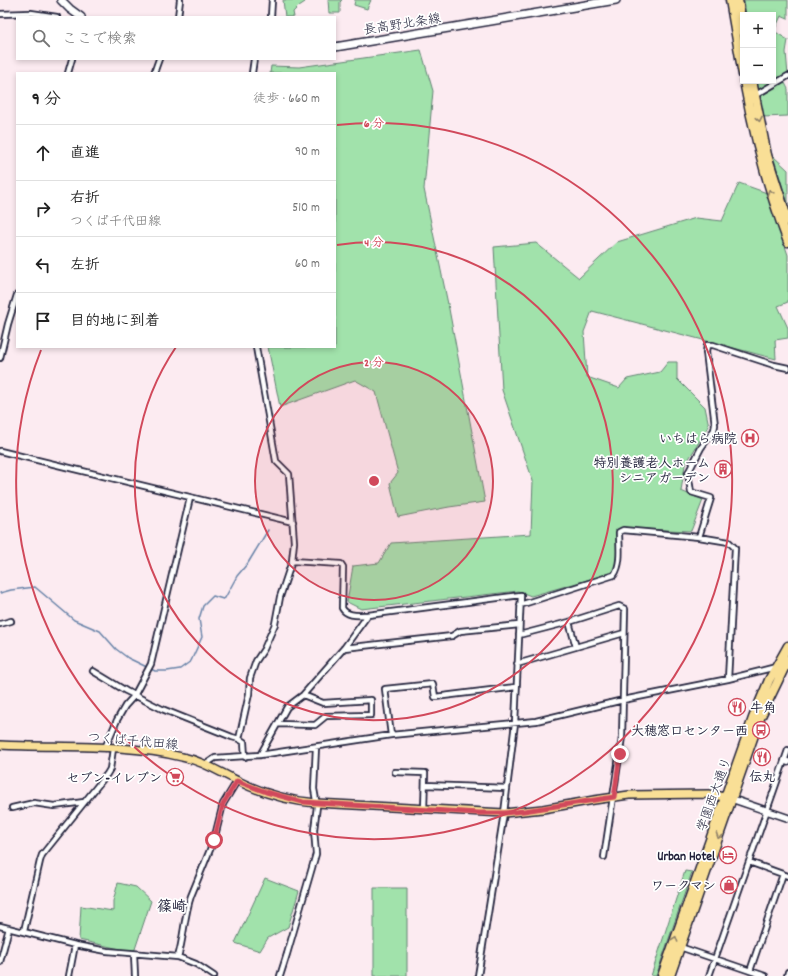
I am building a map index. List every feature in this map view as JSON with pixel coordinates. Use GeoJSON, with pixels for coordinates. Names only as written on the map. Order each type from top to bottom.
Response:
{"type":"FeatureCollection","features":[{"type":"Feature","properties":{"kind":"highway"},"geometry":{"type":"LineString","coordinates":[[730,0],[740,58]]}},
{"type":"Feature","properties":{"kind":"highway"},"geometry":{"type":"LineString","coordinates":[[738,0],[740,13]]}},
{"type":"Feature","properties":{"kind":"highway"},"geometry":{"type":"LineString","coordinates":[[745,84],[760,156],[774,203],[788,242]]}},
{"type":"Feature","properties":{"kind":"highway"},"geometry":{"type":"LineString","coordinates":[[752,84],[767,155],[788,221]]}},
{"type":"Feature","properties":{"kind":"highway","name":"学園西大通り"},"geometry":{"type":"LineString","coordinates":[[670,976],[729,798],[753,718],[762,695],[788,646]]}},
{"type":"Feature","properties":{"kind":"highway","name":"学園西大通り"},"geometry":{"type":"LineString","coordinates":[[662,976],[760,718],[787,662]]}},
{"type":"Feature","properties":{"kind":"main road"},"geometry":{"type":"LineString","coordinates":[[61,0],[80,16]]}},
{"type":"Feature","properties":{"kind":"main road","name":"長高野北条線"},"geometry":{"type":"LineString","coordinates":[[336,47],[616,0]]}},
{"type":"Feature","properties":{"kind":"main road","name":"つくば千代田線"},"geometry":{"type":"LineString","coordinates":[[0,745],[105,748],[164,753],[206,764],[237,781],[277,796],[316,803],[424,810],[504,813],[543,809],[614,797],[669,794],[708,794],[729,798]]}},
{"type":"Feature","properties":{"kind":"street"},"geometry":{"type":"LineString","coordinates":[[178,16],[180,0]]}},
{"type":"Feature","properties":{"kind":"street"},"geometry":{"type":"LineString","coordinates":[[271,16],[272,0]]}},
{"type":"Feature","properties":{"kind":"street"},"geometry":{"type":"LineString","coordinates":[[0,14],[31,13],[50,16]]}},
{"type":"Feature","properties":{"kind":"street"},"geometry":{"type":"LineString","coordinates":[[68,72],[72,60]]}},
{"type":"Feature","properties":{"kind":"street"},"geometry":{"type":"LineString","coordinates":[[154,72],[159,60]]}},
{"type":"Feature","properties":{"kind":"street"},"geometry":{"type":"LineString","coordinates":[[252,72],[254,60]]}},
{"type":"Feature","properties":{"kind":"street"},"geometry":{"type":"LineString","coordinates":[[754,96],[788,76]]}},
{"type":"Feature","properties":{"kind":"street"},"geometry":{"type":"LineString","coordinates":[[0,358],[16,298]]}},
{"type":"Feature","properties":{"kind":"street"},"geometry":{"type":"LineString","coordinates":[[699,537],[711,498],[691,492],[688,473],[714,430],[715,425],[706,345],[713,345],[774,365],[788,368]]}},
{"type":"Feature","properties":{"kind":"street"},"geometry":{"type":"LineString","coordinates":[[239,739],[249,694],[250,678],[256,661],[264,649],[275,624],[280,597],[292,561],[294,542],[289,474],[276,460],[256,348]]}},
{"type":"Feature","properties":{"kind":"street"},"geometry":{"type":"LineString","coordinates":[[0,451],[293,522]]}},
{"type":"Feature","properties":{"kind":"street"},"geometry":{"type":"LineString","coordinates":[[105,748],[122,710],[134,696],[151,664],[190,498]]}},
{"type":"Feature","properties":{"kind":"street"},"geometry":{"type":"LineString","coordinates":[[520,604],[614,575],[618,570],[619,564],[619,532],[623,530],[699,537],[729,542],[735,548],[728,679]]}},
{"type":"Feature","properties":{"kind":"street"},"geometry":{"type":"LineString","coordinates":[[292,561],[341,564],[343,567],[342,608],[344,612],[349,615],[368,615],[521,595],[515,723],[504,813],[478,976]]}},
{"type":"Feature","properties":{"kind":"street"},"geometry":{"type":"LineString","coordinates":[[519,636],[619,606],[624,609],[622,737],[604,857]]}},
{"type":"Feature","properties":{"kind":"street"},"geometry":{"type":"LineString","coordinates":[[260,755],[287,707],[303,695],[344,648],[368,615]]}},
{"type":"Feature","properties":{"kind":"street"},"geometry":{"type":"LineString","coordinates":[[0,624],[11,621]]}},
{"type":"Feature","properties":{"kind":"street"},"geometry":{"type":"LineString","coordinates":[[569,622],[576,647]]}},
{"type":"Feature","properties":{"kind":"street"},"geometry":{"type":"LineString","coordinates":[[344,648],[452,636],[460,631],[519,625]]}},
{"type":"Feature","properties":{"kind":"street"},"geometry":{"type":"LineString","coordinates":[[517,664],[624,633]]}},
{"type":"Feature","properties":{"kind":"street"},"geometry":{"type":"LineString","coordinates":[[206,764],[215,758],[245,757],[391,735],[536,721],[623,700],[728,679],[787,662]]}},
{"type":"Feature","properties":{"kind":"street"},"geometry":{"type":"LineString","coordinates":[[93,671],[134,696],[232,738],[239,739],[244,742],[245,757]]}},
{"type":"Feature","properties":{"kind":"street"},"geometry":{"type":"LineString","coordinates":[[391,735],[385,689],[433,684],[435,696],[516,687]]}},
{"type":"Feature","properties":{"kind":"street"},"geometry":{"type":"LineString","coordinates":[[278,724],[315,726],[326,716],[371,715],[371,700],[323,702],[303,695]]}},
{"type":"Feature","properties":{"kind":"street"},"geometry":{"type":"LineString","coordinates":[[280,976],[316,854],[314,830],[317,806],[314,789],[316,747]]}},
{"type":"Feature","properties":{"kind":"street"},"geometry":{"type":"LineString","coordinates":[[24,931],[42,856],[107,774],[110,769],[113,749]]}},
{"type":"Feature","properties":{"kind":"street"},"geometry":{"type":"LineString","coordinates":[[709,976],[786,761],[788,750]]}},
{"type":"Feature","properties":{"kind":"street"},"geometry":{"type":"LineString","coordinates":[[394,772],[425,773],[424,810]]}},
{"type":"Feature","properties":{"kind":"street"},"geometry":{"type":"LineString","coordinates":[[178,957],[188,904],[215,834],[223,804],[237,781]]}},
{"type":"Feature","properties":{"kind":"street"},"geometry":{"type":"LineString","coordinates":[[425,785],[507,788]]}},
{"type":"Feature","properties":{"kind":"street"},"geometry":{"type":"LineString","coordinates":[[729,798],[788,818]]}},
{"type":"Feature","properties":{"kind":"street"},"geometry":{"type":"LineString","coordinates":[[12,808],[34,803],[54,806],[84,802]]}},
{"type":"Feature","properties":{"kind":"street"},"geometry":{"type":"LineString","coordinates":[[749,862],[788,876]]}},
{"type":"Feature","properties":{"kind":"street"},"geometry":{"type":"LineString","coordinates":[[750,971],[783,874]]}},
{"type":"Feature","properties":{"kind":"street"},"geometry":{"type":"LineString","coordinates":[[0,926],[107,951],[178,957],[196,964],[214,976]]}},
{"type":"Feature","properties":{"kind":"street"},"geometry":{"type":"LineString","coordinates":[[0,962],[9,928]]}},
{"type":"Feature","properties":{"kind":"street"},"geometry":{"type":"LineString","coordinates":[[69,976],[75,944]]}},
{"type":"Feature","properties":{"kind":"street"},"geometry":{"type":"LineString","coordinates":[[680,946],[765,976]]}},
{"type":"Feature","properties":{"kind":"street"},"geometry":{"type":"LineString","coordinates":[[134,954],[135,976]]}},
{"type":"Feature","properties":{"kind":"street"},"geometry":{"type":"LineString","coordinates":[[787,976],[788,972]]}},
{"type":"Feature","properties":{"kind":"green space"},"geometry":{"type":"Polygon","coordinates":[[[283,0],[304,0],[305,2],[293,12],[294,16],[285,16],[283,0]]]}},
{"type":"Feature","properties":{"kind":"green space"},"geometry":{"type":"Polygon","coordinates":[[[328,0],[342,0],[340,2],[340,13],[329,13],[328,0]]]}},
{"type":"Feature","properties":{"kind":"green space"},"geometry":{"type":"Polygon","coordinates":[[[355,0],[371,0],[367,9],[354,5],[355,0]]]}},
{"type":"Feature","properties":{"kind":"green space"},"geometry":{"type":"Polygon","coordinates":[[[744,0],[788,0],[788,19],[781,16],[776,27],[776,12],[746,12],[744,0]]]}},
{"type":"Feature","properties":{"kind":"green space"},"geometry":{"type":"Polygon","coordinates":[[[776,32],[788,40],[786,52],[788,75],[776,82],[776,32]]]}},
{"type":"Feature","properties":{"kind":"green space"},"geometry":{"type":"Polygon","coordinates":[[[421,50],[433,91],[424,189],[449,309],[485,502],[398,517],[390,483],[398,473],[376,392],[355,380],[280,407],[268,348],[336,348],[336,72],[270,72],[271,66],[299,67],[421,50]]]}},
{"type":"Feature","properties":{"kind":"green space"},"geometry":{"type":"Polygon","coordinates":[[[784,81],[788,89],[788,116],[763,117],[760,95],[784,81]]]}},
{"type":"Feature","properties":{"kind":"green space"},"geometry":{"type":"Polygon","coordinates":[[[758,84],[773,84],[759,92],[758,84]]]}},
{"type":"Feature","properties":{"kind":"green space"},"geometry":{"type":"Polygon","coordinates":[[[773,156],[788,170],[788,204],[773,156]]]}},
{"type":"Feature","properties":{"kind":"green space"},"geometry":{"type":"Polygon","coordinates":[[[739,183],[767,193],[788,255],[788,302],[778,306],[788,328],[788,338],[775,340],[776,359],[592,311],[584,332],[587,377],[619,388],[627,379],[660,372],[668,362],[677,362],[677,379],[705,407],[709,426],[685,465],[681,491],[703,500],[691,531],[620,528],[615,572],[531,596],[518,591],[361,609],[347,602],[353,566],[379,563],[391,543],[531,534],[533,481],[502,390],[494,247],[536,243],[579,278],[617,242],[696,218],[722,221],[739,183]]]}},
{"type":"Feature","properties":{"kind":"green space"},"geometry":{"type":"Polygon","coordinates":[[[685,871],[692,872],[656,976],[651,976],[685,871]]]}},
{"type":"Feature","properties":{"kind":"green space"},"geometry":{"type":"Polygon","coordinates":[[[265,878],[299,891],[288,927],[268,938],[260,951],[235,943],[265,878]]]}},
{"type":"Feature","properties":{"kind":"green space"},"geometry":{"type":"Polygon","coordinates":[[[118,883],[136,887],[151,901],[134,952],[79,940],[81,906],[113,911],[113,901],[118,883]]]}},
{"type":"Feature","properties":{"kind":"green space"},"geometry":{"type":"Polygon","coordinates":[[[374,888],[407,888],[407,976],[374,976],[374,888]]]}},
{"type":"Feature","properties":{"kind":"waterway"},"geometry":{"type":"LineString","coordinates":[[0,593],[35,587],[74,620],[100,631],[116,649],[128,658],[155,671],[180,669],[191,661],[202,637],[199,619],[203,606],[213,596],[223,599],[225,598],[237,576],[248,563],[268,530]]}},
{"type":"Feature","properties":{"kind":"place","name":"いちはら病院"},"geometry":{"type":"Point","coordinates":[750,438]}},
{"type":"Feature","properties":{"kind":"place","name":"特別養護老人ホーム シニアガーデン"},"geometry":{"type":"Point","coordinates":[723,469]}},
{"type":"Feature","properties":{"kind":"place","name":"牛角"},"geometry":{"type":"Point","coordinates":[737,707]}},
{"type":"Feature","properties":{"kind":"place","name":"大穂窓口センター西"},"geometry":{"type":"Point","coordinates":[761,730]}},
{"type":"Feature","properties":{"kind":"place","name":"伝丸"},"geometry":{"type":"Point","coordinates":[762,757]}},
{"type":"Feature","properties":{"kind":"place","name":"セブン-イレブン"},"geometry":{"type":"Point","coordinates":[175,777]}},
{"type":"Feature","properties":{"kind":"place","name":"Urban Hotel"},"geometry":{"type":"Point","coordinates":[728,855]}},
{"type":"Feature","properties":{"kind":"place","name":"ワークマン"},"geometry":{"type":"Point","coordinates":[729,885]}},
{"type":"Feature","properties":{"kind":"district","name":"篠崎"},"geometry":{"type":"Point","coordinates":[172,906]}},
{"type":"Feature","properties":{"kind":"route"},"geometry":{"type":"LineString","coordinates":[[214,840],[223,804],[237,781],[277,796],[309,802],[479,813],[504,813],[543,809],[614,797],[620,754]]}}]}
